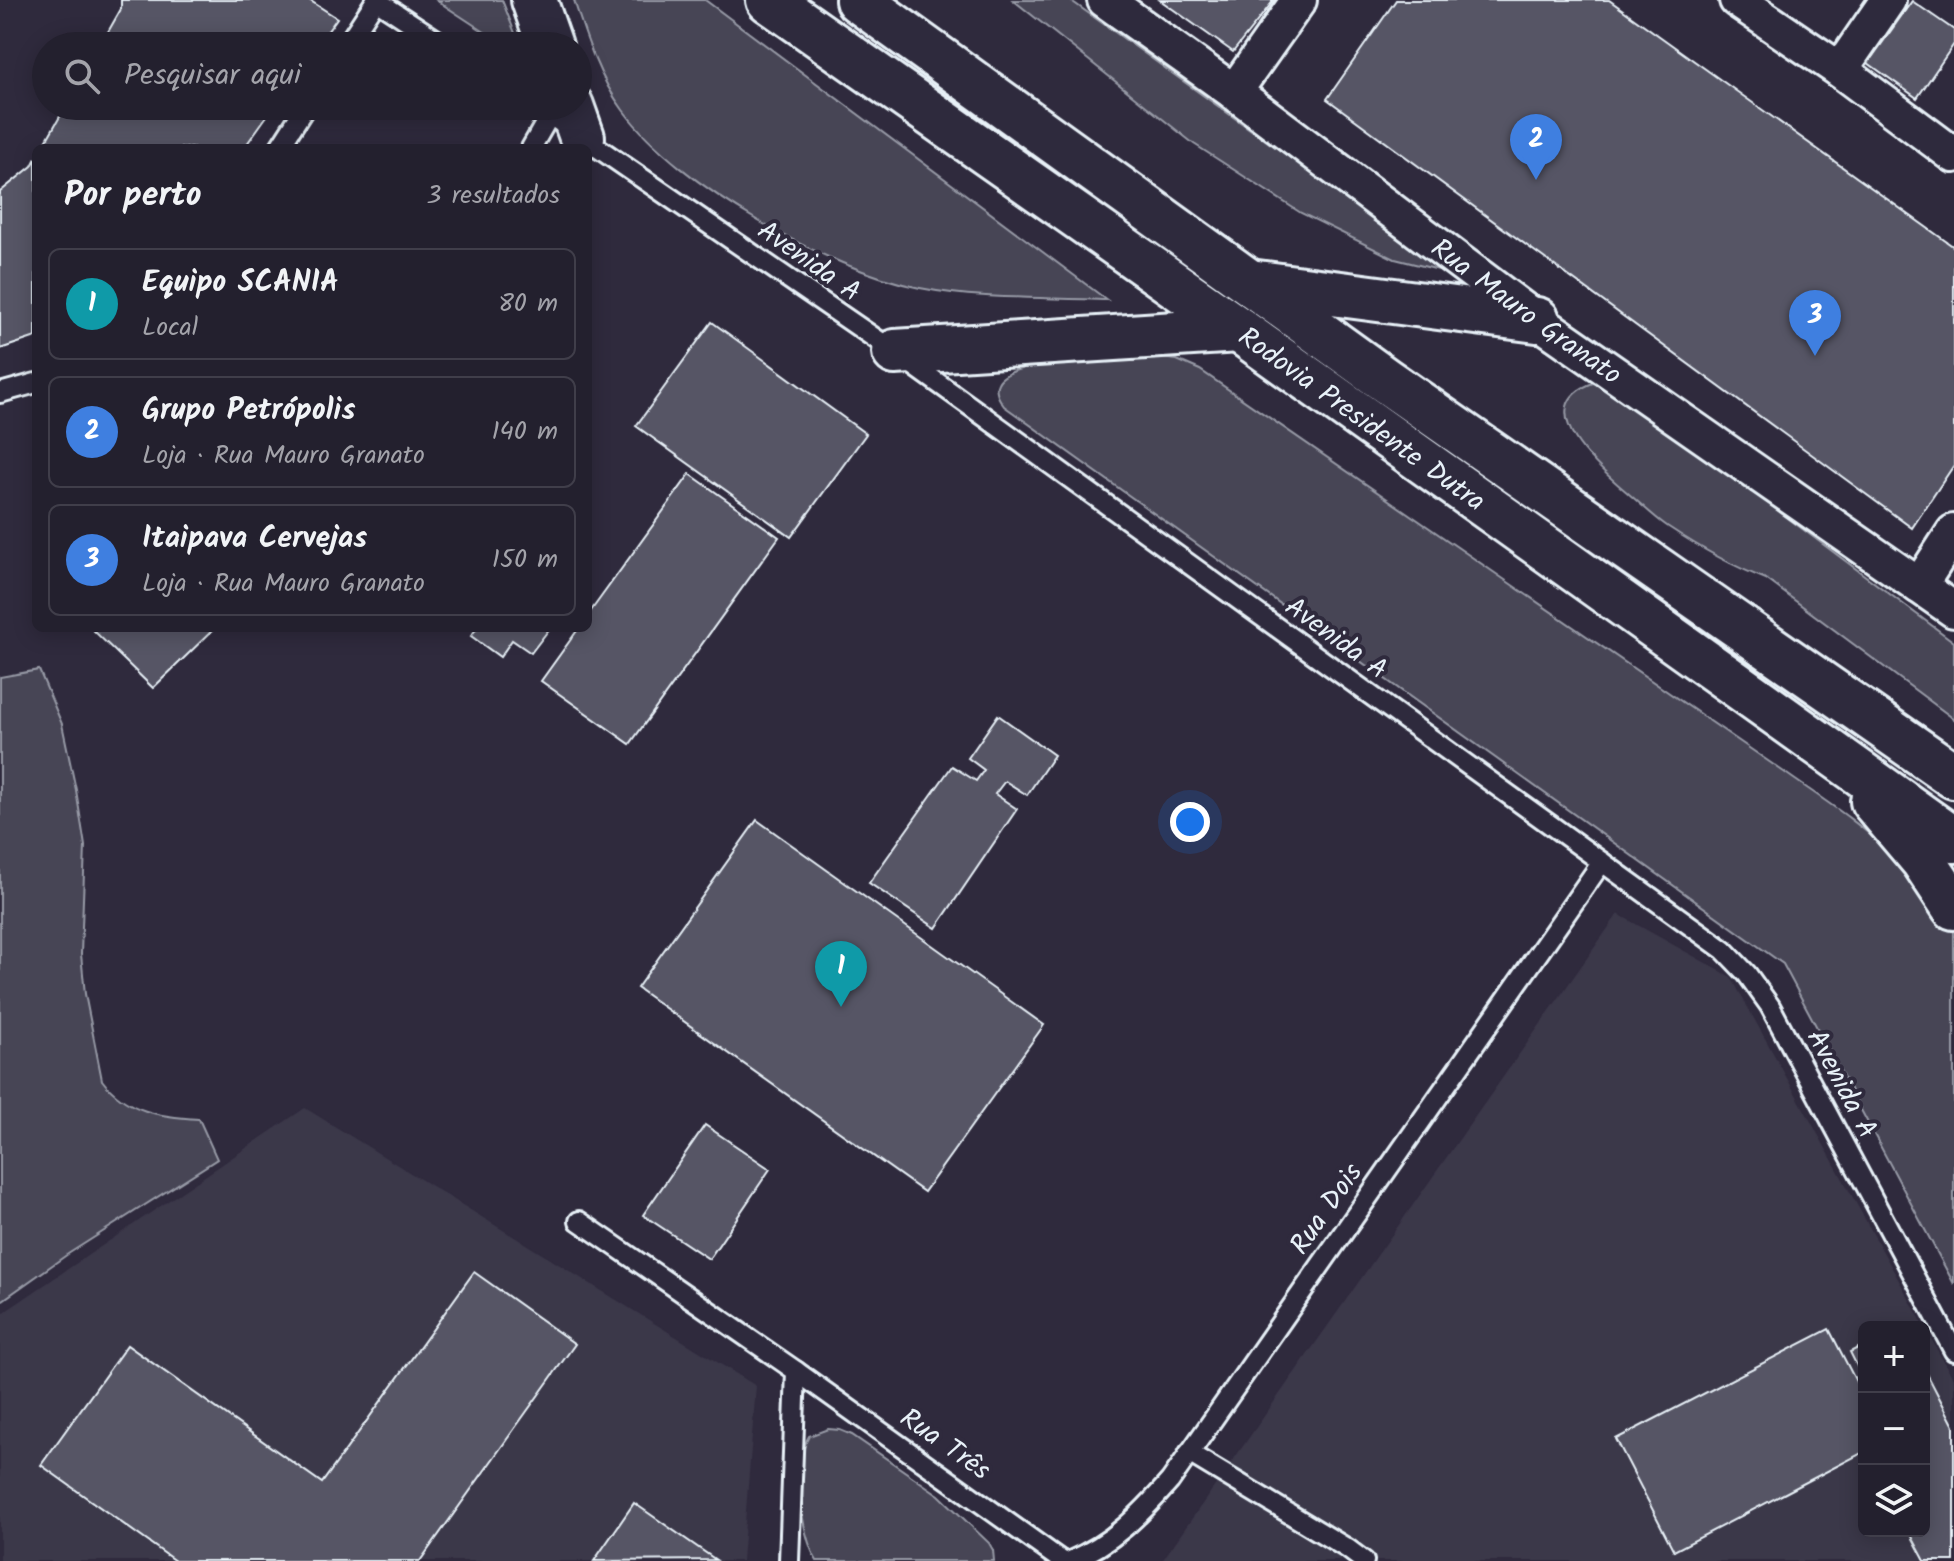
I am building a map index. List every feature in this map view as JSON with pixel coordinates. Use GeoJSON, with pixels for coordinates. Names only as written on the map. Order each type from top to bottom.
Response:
{"type":"FeatureCollection","features":[{"type":"Feature","properties":{"kind":"highway"},"geometry":{"type":"LineString","coordinates":[[534,0],[545,32]]}},
{"type":"Feature","properties":{"kind":"highway","name":"Rodovia Presidente Dutra"},"geometry":{"type":"LineString","coordinates":[[769,0],[1239,330],[1954,840]]}},
{"type":"Feature","properties":{"kind":"highway","name":"Rodovia Presidente Dutra"},"geometry":{"type":"LineString","coordinates":[[858,0],[1385,380],[1954,776]]}},
{"type":"Feature","properties":{"kind":"highway"},"geometry":{"type":"LineString","coordinates":[[1251,282],[1537,320]]}},
{"type":"Feature","properties":{"kind":"highway"},"geometry":{"type":"LineString","coordinates":[[895,352],[1239,330]]}},
{"type":"Feature","properties":{"kind":"highway"},"geometry":{"type":"LineString","coordinates":[[1833,754],[1923,860],[1954,907]]}},
{"type":"Feature","properties":{"kind":"street","name":"Rua Mauro Granato"},"geometry":{"type":"LineString","coordinates":[[1105,0],[1234,92],[1537,320],[1954,610]]}},
{"type":"Feature","properties":{"kind":"street"},"geometry":{"type":"LineString","coordinates":[[1234,92],[1299,0]]}},
{"type":"Feature","properties":{"kind":"street"},"geometry":{"type":"LineString","coordinates":[[1737,0],[1840,70],[1954,155]]}},
{"type":"Feature","properties":{"kind":"street"},"geometry":{"type":"LineString","coordinates":[[1840,70],[1888,0]]}},
{"type":"Feature","properties":{"kind":"street"},"geometry":{"type":"LineString","coordinates":[[1919,586],[1954,532]]}},
{"type":"Feature","properties":{"kind":"lane"},"geometry":{"type":"LineString","coordinates":[[355,32],[376,0],[425,32]]}},
{"type":"Feature","properties":{"kind":"lane"},"geometry":{"type":"LineString","coordinates":[[282,144],[297,120]]}},
{"type":"Feature","properties":{"kind":"lane"},"geometry":{"type":"LineString","coordinates":[[535,144],[556,120]]}},
{"type":"Feature","properties":{"kind":"lane","name":"Avenida A"},"geometry":{"type":"LineString","coordinates":[[566,120],[895,352],[1724,950],[1747,974],[1770,1006],[1954,1351]]}},
{"type":"Feature","properties":{"kind":"lane"},"geometry":{"type":"LineString","coordinates":[[0,393],[32,384]]}},
{"type":"Feature","properties":{"kind":"lane","name":"Rua Dois"},"geometry":{"type":"LineString","coordinates":[[1070,1561],[1089,1553],[1117,1534],[1170,1481],[1602,862]]}},
{"type":"Feature","properties":{"kind":"lane","name":"Rua Três"},"geometry":{"type":"LineString","coordinates":[[579,1221],[1062,1561]]}},
{"type":"Feature","properties":{"kind":"lane"},"geometry":{"type":"LineString","coordinates":[[789,1561],[796,1371]]}},
{"type":"Feature","properties":{"kind":"lane"},"geometry":{"type":"LineString","coordinates":[[1189,1453],[1364,1561]]}},
{"type":"Feature","properties":{"kind":"shaded area"},"geometry":{"type":"Polygon","coordinates":[[[436,0],[502,0],[515,32],[485,32],[436,0]]]}},
{"type":"Feature","properties":{"kind":"shaded area"},"geometry":{"type":"Polygon","coordinates":[[[574,0],[705,0],[1107,300],[989,296],[920,288],[842,263],[800,244],[718,195],[680,168],[648,139],[614,98],[592,52],[592,32],[584,32],[574,0]]]}},
{"type":"Feature","properties":{"kind":"shaded area"},"geometry":{"type":"Polygon","coordinates":[[[1013,0],[1070,0],[1451,273],[1395,259],[1301,213],[1194,144],[1013,0]]]}},
{"type":"Feature","properties":{"kind":"shaded area"},"geometry":{"type":"Polygon","coordinates":[[[1145,356],[1177,360],[1200,370],[1838,810],[1877,841],[1915,880],[1954,930],[1954,1284],[1783,964],[1004,406],[997,392],[998,383],[1006,375],[1042,364],[1145,356]]]}},
{"type":"Feature","properties":{"kind":"shaded area"},"geometry":{"type":"Polygon","coordinates":[[[1593,383],[1608,384],[1954,642],[1954,719],[1766,579],[1715,555],[1667,526],[1603,471],[1576,440],[1568,423],[1567,408],[1574,394],[1593,383]]]}},
{"type":"Feature","properties":{"kind":"shaded area"},"geometry":{"type":"Polygon","coordinates":[[[39,670],[62,724],[85,846],[81,954],[85,994],[102,1080],[122,1099],[145,1111],[199,1119],[217,1159],[68,1254],[0,1302],[0,677],[39,670]]]}},
{"type":"Feature","properties":{"kind":"shaded area"},"geometry":{"type":"Polygon","coordinates":[[[1618,914],[1731,977],[1921,1321],[1858,1321],[1858,1537],[1930,1537],[1930,1337],[1954,1380],[1954,1561],[1162,1561],[1618,914]]]}},
{"type":"Feature","properties":{"kind":"shaded area"},"geometry":{"type":"Polygon","coordinates":[[[305,1108],[756,1386],[742,1561],[0,1561],[0,1315],[305,1108]]]}},
{"type":"Feature","properties":{"kind":"shaded area"},"geometry":{"type":"Polygon","coordinates":[[[828,1429],[852,1435],[939,1495],[989,1543],[994,1561],[817,1561],[803,1517],[801,1464],[809,1436],[828,1429]]]}},
{"type":"Feature","properties":{"kind":"building"},"geometry":{"type":"Polygon","coordinates":[[[121,0],[309,0],[337,18],[327,32],[108,32],[121,9],[121,0]]]}},
{"type":"Feature","properties":{"kind":"building"},"geometry":{"type":"Polygon","coordinates":[[[1160,0],[1274,0],[1233,52],[1160,0]]]}},
{"type":"Feature","properties":{"kind":"building"},"geometry":{"type":"Polygon","coordinates":[[[1396,0],[1609,0],[1954,247],[1954,465],[1912,528],[1327,99],[1396,0]]]}},
{"type":"Feature","properties":{"kind":"building"},"geometry":{"type":"Polygon","coordinates":[[[1912,1],[1954,30],[1954,44],[1917,98],[1868,63],[1912,1]]]}},
{"type":"Feature","properties":{"kind":"building"},"geometry":{"type":"Polygon","coordinates":[[[58,120],[264,120],[247,144],[44,144],[58,120]]]}},
{"type":"Feature","properties":{"kind":"building"},"geometry":{"type":"Polygon","coordinates":[[[32,166],[32,338],[0,349],[0,192],[32,166]]]}},
{"type":"Feature","properties":{"kind":"building"},"geometry":{"type":"Polygon","coordinates":[[[712,322],[866,434],[791,537],[636,426],[712,322]]]}},
{"type":"Feature","properties":{"kind":"building"},"geometry":{"type":"Polygon","coordinates":[[[690,474],[779,537],[630,744],[541,681],[576,632],[592,632],[592,609],[690,474]]]}},
{"type":"Feature","properties":{"kind":"building"},"geometry":{"type":"Polygon","coordinates":[[[95,632],[211,632],[153,688],[95,632]]]}},
{"type":"Feature","properties":{"kind":"building"},"geometry":{"type":"Polygon","coordinates":[[[474,632],[547,632],[531,653],[512,640],[500,657],[471,636],[474,632]]]}},
{"type":"Feature","properties":{"kind":"building"},"geometry":{"type":"Polygon","coordinates":[[[998,715],[1054,755],[1027,795],[1005,781],[995,794],[1017,809],[936,928],[869,883],[952,766],[976,781],[984,770],[968,758],[998,715]]]}},
{"type":"Feature","properties":{"kind":"building"},"geometry":{"type":"Polygon","coordinates":[[[757,820],[1044,1025],[924,1192],[637,988],[757,820]]]}},
{"type":"Feature","properties":{"kind":"building"},"geometry":{"type":"Polygon","coordinates":[[[705,1125],[770,1169],[709,1259],[643,1215],[705,1125]]]}},
{"type":"Feature","properties":{"kind":"building"},"geometry":{"type":"Polygon","coordinates":[[[474,1272],[575,1344],[420,1561],[175,1561],[41,1465],[127,1345],[322,1483],[474,1272]]]}},
{"type":"Feature","properties":{"kind":"building"},"geometry":{"type":"Polygon","coordinates":[[[1829,1329],[1858,1385],[1858,1455],[1674,1551],[1616,1439],[1829,1329]]]}},
{"type":"Feature","properties":{"kind":"building"},"geometry":{"type":"Polygon","coordinates":[[[1858,1348],[1858,1368],[1850,1352],[1858,1348]]]}},
{"type":"Feature","properties":{"kind":"building"},"geometry":{"type":"Polygon","coordinates":[[[1930,1380],[1954,1426],[1954,1561],[1925,1561],[1912,1537],[1930,1537],[1930,1380]]]}},
{"type":"Feature","properties":{"kind":"building"},"geometry":{"type":"Polygon","coordinates":[[[634,1503],[716,1560],[594,1561],[634,1503]]]}},
{"type":"Feature","properties":{"kind":"place","name":"Grupo Petrópolis"},"geometry":{"type":"Point","coordinates":[1536,180]}},
{"type":"Feature","properties":{"kind":"place","name":"Itaipava Cervejas"},"geometry":{"type":"Point","coordinates":[1815,356]}},
{"type":"Feature","properties":{"kind":"place","name":"Equipo SCANIA"},"geometry":{"type":"Point","coordinates":[841,1007]}}]}
